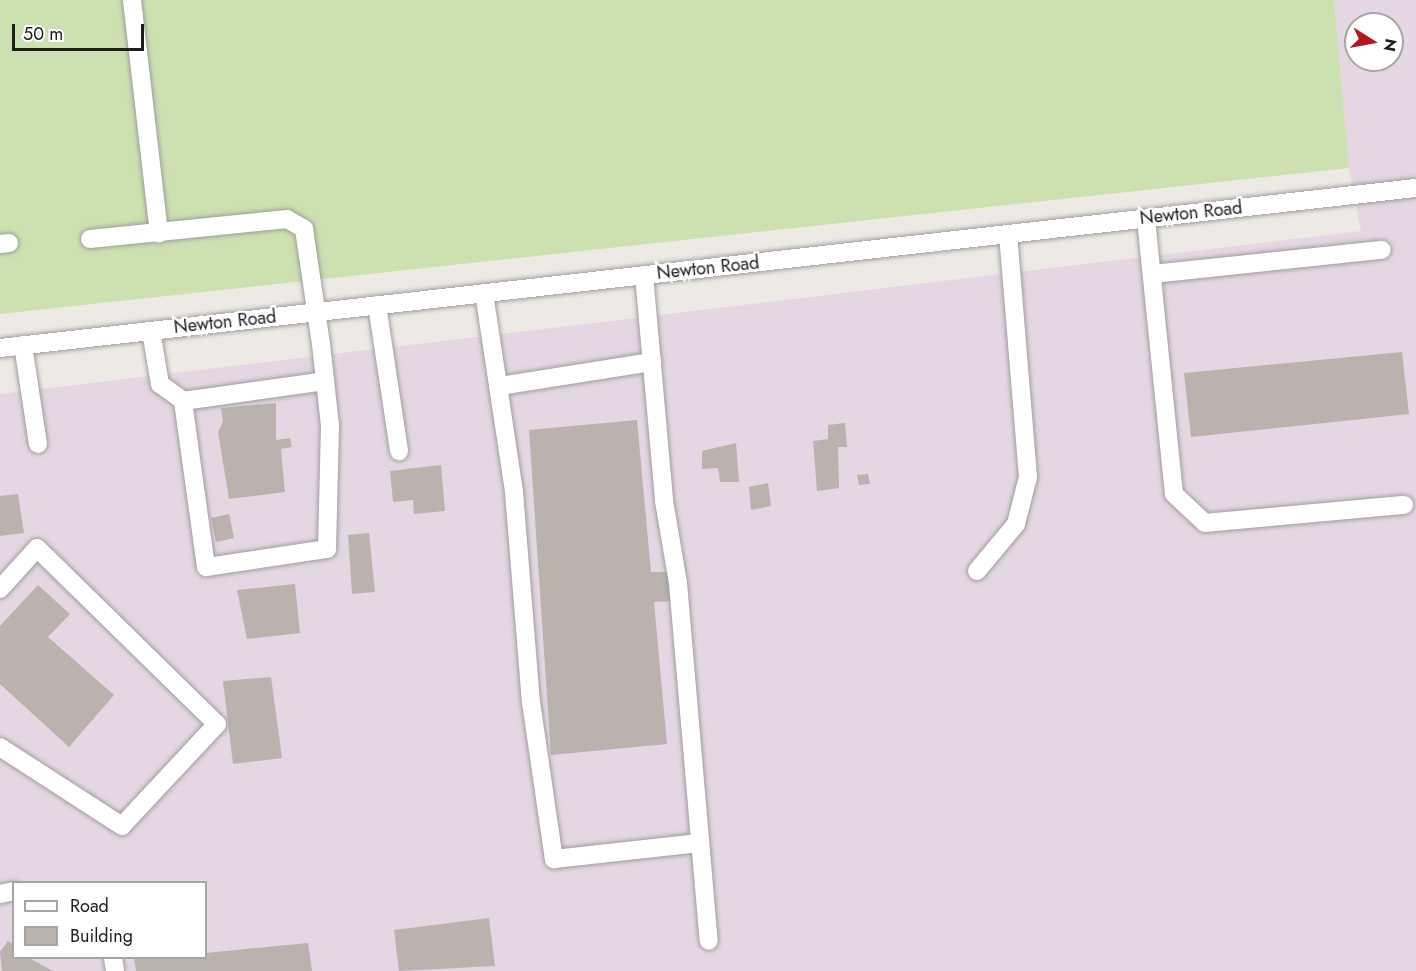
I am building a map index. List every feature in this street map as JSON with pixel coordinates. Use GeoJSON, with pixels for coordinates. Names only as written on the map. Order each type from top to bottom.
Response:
{"type":"FeatureCollection","features":[{"type":"Feature","properties":{"kind":"street"},"geometry":{"type":"LineString","coordinates":[[132,0],[159,233]]}},
{"type":"Feature","properties":{"kind":"street","name":"Newton Road"},"geometry":{"type":"LineString","coordinates":[[0,348],[1416,188]]}},
{"type":"Feature","properties":{"kind":"street"},"geometry":{"type":"LineString","coordinates":[[1146,219],[1174,494],[1205,522],[1404,505]]}},
{"type":"Feature","properties":{"kind":"street"},"geometry":{"type":"LineString","coordinates":[[90,239],[297,221],[304,229],[330,426],[327,549],[206,567],[183,400]]}},
{"type":"Feature","properties":{"kind":"street"},"geometry":{"type":"LineString","coordinates":[[976,571],[1016,524],[1028,477],[1008,234]]}},
{"type":"Feature","properties":{"kind":"street"},"geometry":{"type":"LineString","coordinates":[[1152,274],[1382,250]]}},
{"type":"Feature","properties":{"kind":"street"},"geometry":{"type":"LineString","coordinates":[[644,275],[664,501],[678,583],[709,941]]}},
{"type":"Feature","properties":{"kind":"street"},"geometry":{"type":"LineString","coordinates":[[484,293],[500,386],[531,702],[554,859],[699,843]]}},
{"type":"Feature","properties":{"kind":"street"},"geometry":{"type":"LineString","coordinates":[[378,305],[399,451]]}},
{"type":"Feature","properties":{"kind":"street"},"geometry":{"type":"LineString","coordinates":[[151,331],[160,384],[183,400],[325,381]]}},
{"type":"Feature","properties":{"kind":"street"},"geometry":{"type":"LineString","coordinates":[[23,345],[38,444]]}},
{"type":"Feature","properties":{"kind":"street"},"geometry":{"type":"LineString","coordinates":[[500,386],[652,362]]}},
{"type":"Feature","properties":{"kind":"street"},"geometry":{"type":"LineString","coordinates":[[0,589],[37,548],[217,724],[122,826],[0,747]]}},
{"type":"Feature","properties":{"kind":"shaded area"},"geometry":{"type":"Polygon","coordinates":[[[1334,0],[1416,0],[1416,971],[0,971],[0,394],[1361,231],[1349,168],[1334,0]]]}},
{"type":"Feature","properties":{"kind":"green space"},"geometry":{"type":"Polygon","coordinates":[[[0,0],[1334,0],[1349,168],[0,314],[0,0]]]}},
{"type":"Feature","properties":{"kind":"building"},"geometry":{"type":"Polygon","coordinates":[[[1402,352],[1409,414],[1191,437],[1184,373],[1402,352]]]}},
{"type":"Feature","properties":{"kind":"building"},"geometry":{"type":"Polygon","coordinates":[[[276,403],[276,440],[290,438],[292,447],[281,449],[285,492],[229,499],[218,432],[223,422],[221,408],[276,403]]]}},
{"type":"Feature","properties":{"kind":"building"},"geometry":{"type":"Polygon","coordinates":[[[637,420],[651,572],[672,572],[675,601],[654,602],[667,744],[551,755],[529,430],[637,420]]]}},
{"type":"Feature","properties":{"kind":"building"},"geometry":{"type":"Polygon","coordinates":[[[845,423],[847,447],[838,447],[839,488],[817,491],[813,441],[828,439],[828,425],[845,423]]]}},
{"type":"Feature","properties":{"kind":"building"},"geometry":{"type":"Polygon","coordinates":[[[736,443],[739,482],[720,482],[718,468],[702,469],[702,451],[736,443]]]}},
{"type":"Feature","properties":{"kind":"building"},"geometry":{"type":"Polygon","coordinates":[[[441,465],[445,511],[414,514],[413,500],[393,502],[390,471],[441,465]]]}},
{"type":"Feature","properties":{"kind":"building"},"geometry":{"type":"Polygon","coordinates":[[[868,474],[870,484],[859,485],[857,475],[868,474]]]}},
{"type":"Feature","properties":{"kind":"building"},"geometry":{"type":"Polygon","coordinates":[[[768,483],[771,506],[751,510],[749,487],[768,483]]]}},
{"type":"Feature","properties":{"kind":"building"},"geometry":{"type":"Polygon","coordinates":[[[18,494],[24,533],[0,536],[0,496],[18,494]]]}},
{"type":"Feature","properties":{"kind":"building"},"geometry":{"type":"Polygon","coordinates":[[[229,514],[234,538],[216,542],[211,518],[229,514]]]}},
{"type":"Feature","properties":{"kind":"building"},"geometry":{"type":"Polygon","coordinates":[[[369,533],[375,592],[352,594],[348,535],[369,533]]]}},
{"type":"Feature","properties":{"kind":"building"},"geometry":{"type":"Polygon","coordinates":[[[295,584],[300,633],[247,639],[237,590],[295,584]]]}},
{"type":"Feature","properties":{"kind":"building"},"geometry":{"type":"Polygon","coordinates":[[[38,585],[70,614],[48,637],[114,695],[69,747],[0,684],[0,626],[38,585]]]}},
{"type":"Feature","properties":{"kind":"building"},"geometry":{"type":"Polygon","coordinates":[[[271,677],[282,758],[233,764],[223,681],[271,677]]]}},
{"type":"Feature","properties":{"kind":"building"},"geometry":{"type":"Polygon","coordinates":[[[489,918],[495,966],[399,971],[394,930],[489,918]]]}},
{"type":"Feature","properties":{"kind":"building"},"geometry":{"type":"Polygon","coordinates":[[[8,941],[12,944],[12,959],[31,959],[53,971],[2,971],[0,952],[8,941]]]}},
{"type":"Feature","properties":{"kind":"building"},"geometry":{"type":"Polygon","coordinates":[[[308,943],[312,971],[136,971],[134,959],[207,959],[207,953],[308,943]]]}}]}
